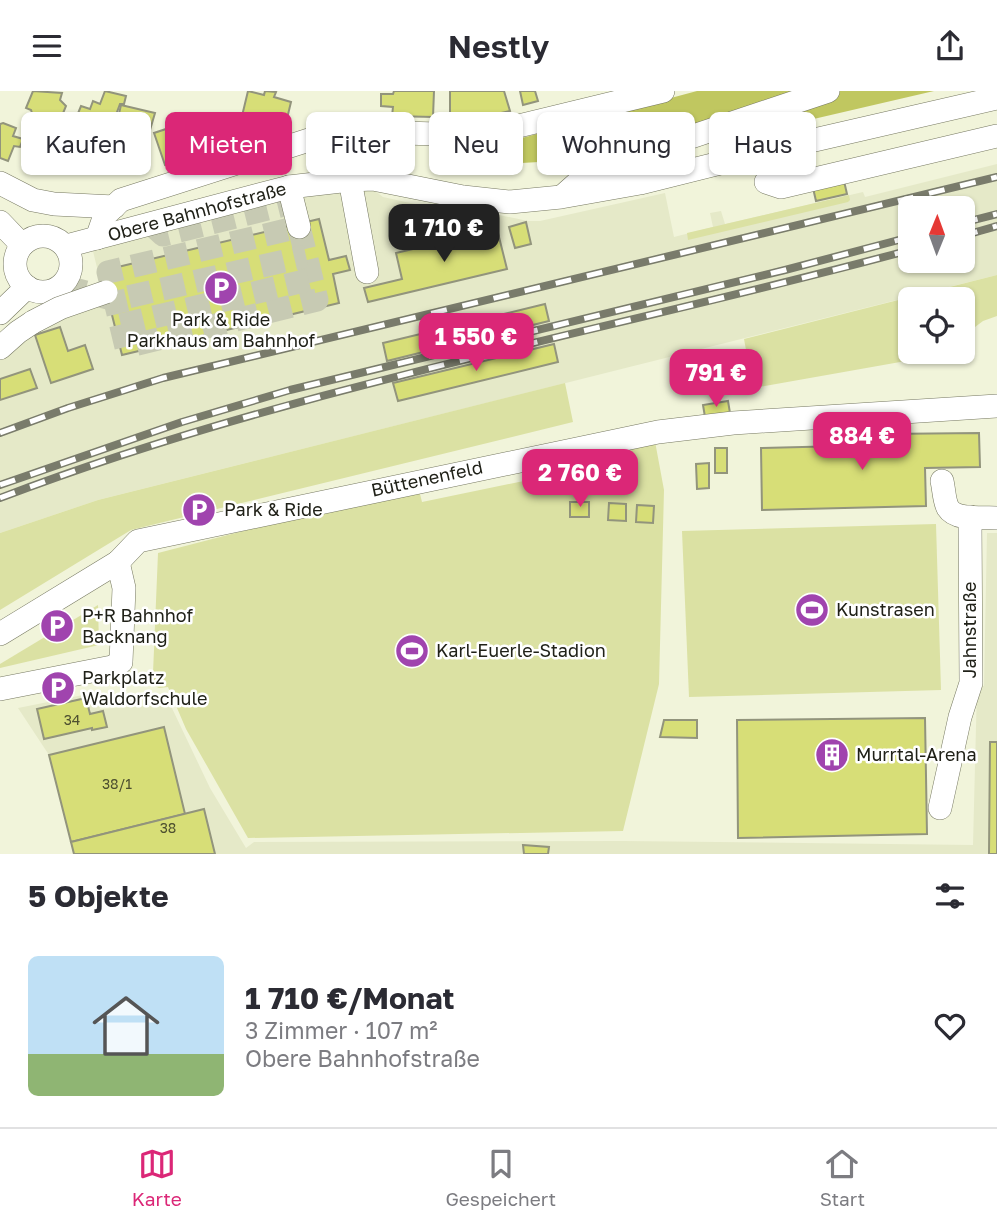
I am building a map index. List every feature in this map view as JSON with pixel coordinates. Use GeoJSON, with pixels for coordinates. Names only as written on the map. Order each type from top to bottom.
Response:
{"type":"FeatureCollection","features":[{"type":"Feature","properties":{"kind":"street"},"geometry":{"type":"LineString","coordinates":[[97,239],[105,215],[121,200],[363,125],[470,135],[663,91]]}},
{"type":"Feature","properties":{"kind":"street"},"geometry":{"type":"LineString","coordinates":[[561,197],[583,179],[638,156],[828,91]]}},
{"type":"Feature","properties":{"kind":"street","name":"Obere Bahnhofstraße"},"geometry":{"type":"LineString","coordinates":[[66,246],[289,187],[350,180],[373,179],[463,197],[510,202],[561,197],[640,183],[997,98]]}},
{"type":"Feature","properties":{"kind":"street"},"geometry":{"type":"LineString","coordinates":[[766,182],[781,187],[824,181],[986,138],[967,106]]}},
{"type":"Feature","properties":{"kind":"street"},"geometry":{"type":"LineString","coordinates":[[350,180],[367,272]]}},
{"type":"Feature","properties":{"kind":"street"},"geometry":{"type":"LineString","coordinates":[[0,183],[33,200],[114,207]]}},
{"type":"Feature","properties":{"kind":"street"},"geometry":{"type":"LineString","coordinates":[[289,187],[299,227]]}},
{"type":"Feature","properties":{"kind":"street"},"geometry":{"type":"LineString","coordinates":[[0,222],[22,244]]}},
{"type":"Feature","properties":{"kind":"street"},"geometry":{"type":"LineString","coordinates":[[40,236],[59,240],[66,246],[72,264],[63,286],[46,292],[27,287],[15,270],[16,257],[22,244],[40,236]]}},
{"type":"Feature","properties":{"kind":"street"},"geometry":{"type":"LineString","coordinates":[[0,313],[27,287]]}},
{"type":"Feature","properties":{"kind":"street"},"geometry":{"type":"LineString","coordinates":[[0,348],[18,331],[33,322],[60,308],[106,292]]}},
{"type":"Feature","properties":{"kind":"street","name":"Büttenenfeld"},"geometry":{"type":"LineString","coordinates":[[0,634],[118,562],[138,541],[658,432],[733,423],[997,406]]}},
{"type":"Feature","properties":{"kind":"street"},"geometry":{"type":"LineString","coordinates":[[942,481],[948,507],[956,514],[997,518]]}},
{"type":"Feature","properties":{"kind":"street","name":"Jahnstraße"},"geometry":{"type":"LineString","coordinates":[[940,808],[960,717],[971,684],[970,517]]}},
{"type":"Feature","properties":{"kind":"street"},"geometry":{"type":"LineString","coordinates":[[0,689],[112,667],[121,662],[124,588],[118,562]]}},
{"type":"Feature","properties":{"kind":"shaded area"},"geometry":{"type":"Polygon","coordinates":[[[997,164],[997,275],[949,287],[898,287],[898,300],[98,500],[0,533],[0,338],[101,284],[91,243],[316,191],[375,191],[383,197],[460,214],[461,207],[528,221],[540,221],[665,193],[674,237],[713,227],[710,213],[721,211],[725,224],[863,192],[865,197],[997,164]]]}},
{"type":"Feature","properties":{"kind":"shaded area"},"geometry":{"type":"Polygon","coordinates":[[[987,533],[997,533],[997,854],[74,854],[49,755],[18,708],[98,692],[100,709],[170,704],[210,788],[246,848],[254,842],[623,841],[973,845],[977,687],[984,686],[987,533]]]}},
{"type":"Feature","properties":{"kind":"green space"},"geometry":{"type":"Polygon","coordinates":[[[697,91],[934,91],[816,118],[816,112],[709,112],[709,143],[695,147],[695,112],[619,112],[697,91]]]}},
{"type":"Feature","properties":{"kind":"green space"},"geometry":{"type":"Polygon","coordinates":[[[537,134],[537,162],[523,163],[523,138],[537,134]]]}},
{"type":"Feature","properties":{"kind":"green space"},"geometry":{"type":"Polygon","coordinates":[[[849,195],[848,202],[688,240],[687,233],[849,195]]]}},
{"type":"Feature","properties":{"kind":"green space"},"geometry":{"type":"Polygon","coordinates":[[[997,275],[997,316],[975,327],[975,287],[950,287],[997,275]]]}},
{"type":"Feature","properties":{"kind":"green space"},"geometry":{"type":"Polygon","coordinates":[[[898,300],[898,362],[753,388],[744,339],[898,300]]]}},
{"type":"Feature","properties":{"kind":"green space"},"geometry":{"type":"Polygon","coordinates":[[[565,383],[573,422],[131,530],[0,610],[0,533],[98,500],[565,383]]]}},
{"type":"Feature","properties":{"kind":"green space"},"geometry":{"type":"Polygon","coordinates":[[[654,436],[664,490],[659,684],[623,831],[248,838],[186,729],[168,687],[159,688],[146,682],[153,673],[158,553],[418,486],[422,502],[582,469],[578,451],[654,436]]]}},
{"type":"Feature","properties":{"kind":"green space","name":"Kunstrasen"},"geometry":{"type":"Polygon","coordinates":[[[936,524],[941,690],[689,697],[682,531],[936,524]]]}},
{"type":"Feature","properties":{"kind":"green space"},"geometry":{"type":"Polygon","coordinates":[[[98,605],[99,645],[0,668],[0,664],[98,605]]]}},
{"type":"Feature","properties":{"kind":"building"},"geometry":{"type":"Polygon","coordinates":[[[33,91],[62,93],[60,100],[66,106],[64,112],[32,112],[26,108],[33,91]]]}},
{"type":"Feature","properties":{"kind":"building"},"geometry":{"type":"Polygon","coordinates":[[[105,91],[126,96],[124,104],[120,104],[117,112],[79,112],[81,106],[90,109],[93,101],[100,104],[105,91]]]}},
{"type":"Feature","properties":{"kind":"building"},"geometry":{"type":"Polygon","coordinates":[[[248,91],[264,95],[265,91],[276,92],[274,97],[291,102],[289,112],[243,112],[248,91]]]}},
{"type":"Feature","properties":{"kind":"building"},"geometry":{"type":"Polygon","coordinates":[[[394,91],[434,91],[433,112],[429,112],[429,117],[415,117],[415,112],[392,112],[393,107],[381,106],[381,94],[393,94],[394,91]]]}},
{"type":"Feature","properties":{"kind":"building"},"geometry":{"type":"Polygon","coordinates":[[[450,91],[504,91],[510,111],[506,112],[450,112],[450,91]]]}},
{"type":"Feature","properties":{"kind":"building"},"geometry":{"type":"Polygon","coordinates":[[[520,91],[535,91],[538,101],[523,105],[520,91]]]}},
{"type":"Feature","properties":{"kind":"building"},"geometry":{"type":"Polygon","coordinates":[[[121,105],[151,112],[119,112],[121,105]]]}},
{"type":"Feature","properties":{"kind":"building"},"geometry":{"type":"Polygon","coordinates":[[[0,124],[16,128],[13,136],[21,138],[20,147],[14,146],[8,161],[0,158],[0,124]]]}},
{"type":"Feature","properties":{"kind":"building"},"geometry":{"type":"Polygon","coordinates":[[[165,129],[165,165],[154,133],[165,129]]]}},
{"type":"Feature","properties":{"kind":"building"},"geometry":{"type":"Polygon","coordinates":[[[844,181],[847,194],[816,201],[813,188],[844,181]]]}},
{"type":"Feature","properties":{"kind":"building"},"geometry":{"type":"Polygon","coordinates":[[[436,215],[436,227],[410,228],[409,216],[436,215]]]}},
{"type":"Feature","properties":{"kind":"building","name":"Park & Ride Parkhaus am Bahnhof"},"geometry":{"type":"Polygon","coordinates":[[[319,219],[329,260],[346,256],[350,270],[333,274],[339,303],[122,355],[101,271],[319,219]]]}},
{"type":"Feature","properties":{"kind":"building"},"geometry":{"type":"Polygon","coordinates":[[[526,222],[531,244],[515,248],[509,227],[526,222]]]}},
{"type":"Feature","properties":{"kind":"building"},"geometry":{"type":"Polygon","coordinates":[[[497,229],[507,269],[368,302],[364,288],[402,279],[396,253],[497,229]]]}},
{"type":"Feature","properties":{"kind":"building"},"geometry":{"type":"Polygon","coordinates":[[[545,304],[549,321],[387,361],[383,343],[545,304]]]}},
{"type":"Feature","properties":{"kind":"building"},"geometry":{"type":"Polygon","coordinates":[[[60,327],[68,351],[85,345],[93,369],[51,383],[35,335],[60,327]]]}},
{"type":"Feature","properties":{"kind":"building"},"geometry":{"type":"Polygon","coordinates":[[[554,344],[558,362],[398,401],[393,383],[554,344]]]}},
{"type":"Feature","properties":{"kind":"building"},"geometry":{"type":"Polygon","coordinates":[[[30,369],[37,388],[0,400],[0,379],[30,369]]]}},
{"type":"Feature","properties":{"kind":"building"},"geometry":{"type":"Polygon","coordinates":[[[728,401],[730,413],[705,417],[703,405],[728,401]]]}},
{"type":"Feature","properties":{"kind":"building"},"geometry":{"type":"Polygon","coordinates":[[[979,433],[980,467],[925,468],[926,506],[762,510],[761,448],[883,445],[883,434],[979,433]]]}},
{"type":"Feature","properties":{"kind":"building"},"geometry":{"type":"Polygon","coordinates":[[[715,448],[727,448],[727,473],[715,473],[715,448]]]}},
{"type":"Feature","properties":{"kind":"building"},"geometry":{"type":"Polygon","coordinates":[[[709,463],[709,488],[697,489],[696,464],[709,463]]]}},
{"type":"Feature","properties":{"kind":"building"},"geometry":{"type":"Polygon","coordinates":[[[570,502],[589,502],[589,517],[570,517],[570,502]]]}},
{"type":"Feature","properties":{"kind":"building"},"geometry":{"type":"Polygon","coordinates":[[[609,503],[626,504],[626,521],[608,520],[609,503]]]}},
{"type":"Feature","properties":{"kind":"building"},"geometry":{"type":"Polygon","coordinates":[[[637,505],[654,506],[653,523],[636,522],[637,505]]]}},
{"type":"Feature","properties":{"kind":"building"},"geometry":{"type":"Polygon","coordinates":[[[86,698],[90,714],[103,711],[107,727],[44,739],[37,709],[86,698]]]}},
{"type":"Feature","properties":{"kind":"building","name":"Murrtal-Arena"},"geometry":{"type":"Polygon","coordinates":[[[925,718],[927,834],[738,838],[737,720],[925,718]]]}},
{"type":"Feature","properties":{"kind":"building"},"geometry":{"type":"Polygon","coordinates":[[[664,720],[697,720],[697,738],[660,737],[664,720]]]}},
{"type":"Feature","properties":{"kind":"building"},"geometry":{"type":"Polygon","coordinates":[[[164,727],[185,814],[71,842],[49,755],[164,727]]]}},
{"type":"Feature","properties":{"kind":"building"},"geometry":{"type":"Polygon","coordinates":[[[990,742],[997,742],[997,854],[989,854],[990,742]]]}},
{"type":"Feature","properties":{"kind":"building"},"geometry":{"type":"Polygon","coordinates":[[[204,809],[215,854],[74,854],[71,842],[204,809]]]}},
{"type":"Feature","properties":{"kind":"building"},"geometry":{"type":"Polygon","coordinates":[[[523,845],[549,847],[548,854],[524,854],[523,845]]]}},
{"type":"Feature","properties":{"kind":"tunnel"},"geometry":{"type":"LineString","coordinates":[[150,223],[163,235],[292,203]]}},
{"type":"Feature","properties":{"kind":"tunnel"},"geometry":{"type":"LineString","coordinates":[[299,227],[317,300],[126,347],[108,272],[299,227]]}},
{"type":"Feature","properties":{"kind":"tunnel"},"geometry":{"type":"LineString","coordinates":[[63,286],[115,300],[306,256]]}},
{"type":"Feature","properties":{"kind":"tunnel"},"geometry":{"type":"LineString","coordinates":[[121,325],[312,279]]}},
{"type":"Feature","properties":{"kind":"railway"},"geometry":{"type":"LineString","coordinates":[[0,433],[163,378],[997,177]]}},
{"type":"Feature","properties":{"kind":"railway"},"geometry":{"type":"LineString","coordinates":[[975,220],[997,214]]}},
{"type":"Feature","properties":{"kind":"railway"},"geometry":{"type":"LineString","coordinates":[[975,232],[997,226]]}},
{"type":"Feature","properties":{"kind":"railway"},"geometry":{"type":"LineString","coordinates":[[0,485],[182,422],[290,390],[898,240]]}},
{"type":"Feature","properties":{"kind":"railway"},"geometry":{"type":"LineString","coordinates":[[0,498],[111,459],[337,392],[898,253]]}},
{"type":"Feature","properties":{"kind":"place","name":"Park & Ride Parkhaus am Bahnhof"},"geometry":{"type":"Point","coordinates":[221,288]}},
{"type":"Feature","properties":{"kind":"place","name":"Park & Ride"},"geometry":{"type":"Point","coordinates":[199,510]}},
{"type":"Feature","properties":{"kind":"place","name":"Kunstrasen"},"geometry":{"type":"Point","coordinates":[812,610]}},
{"type":"Feature","properties":{"kind":"place","name":"P+R Bahnhof Backnang"},"geometry":{"type":"Point","coordinates":[57,626]}},
{"type":"Feature","properties":{"kind":"place","name":"Karl-Euerle-Stadion"},"geometry":{"type":"Point","coordinates":[412,651]}},
{"type":"Feature","properties":{"kind":"place","name":"Parkplatz Waldorfschule"},"geometry":{"type":"Point","coordinates":[58,688]}},
{"type":"Feature","properties":{"kind":"place","name":"Murrtal-Arena"},"geometry":{"type":"Point","coordinates":[832,755]}}]}
